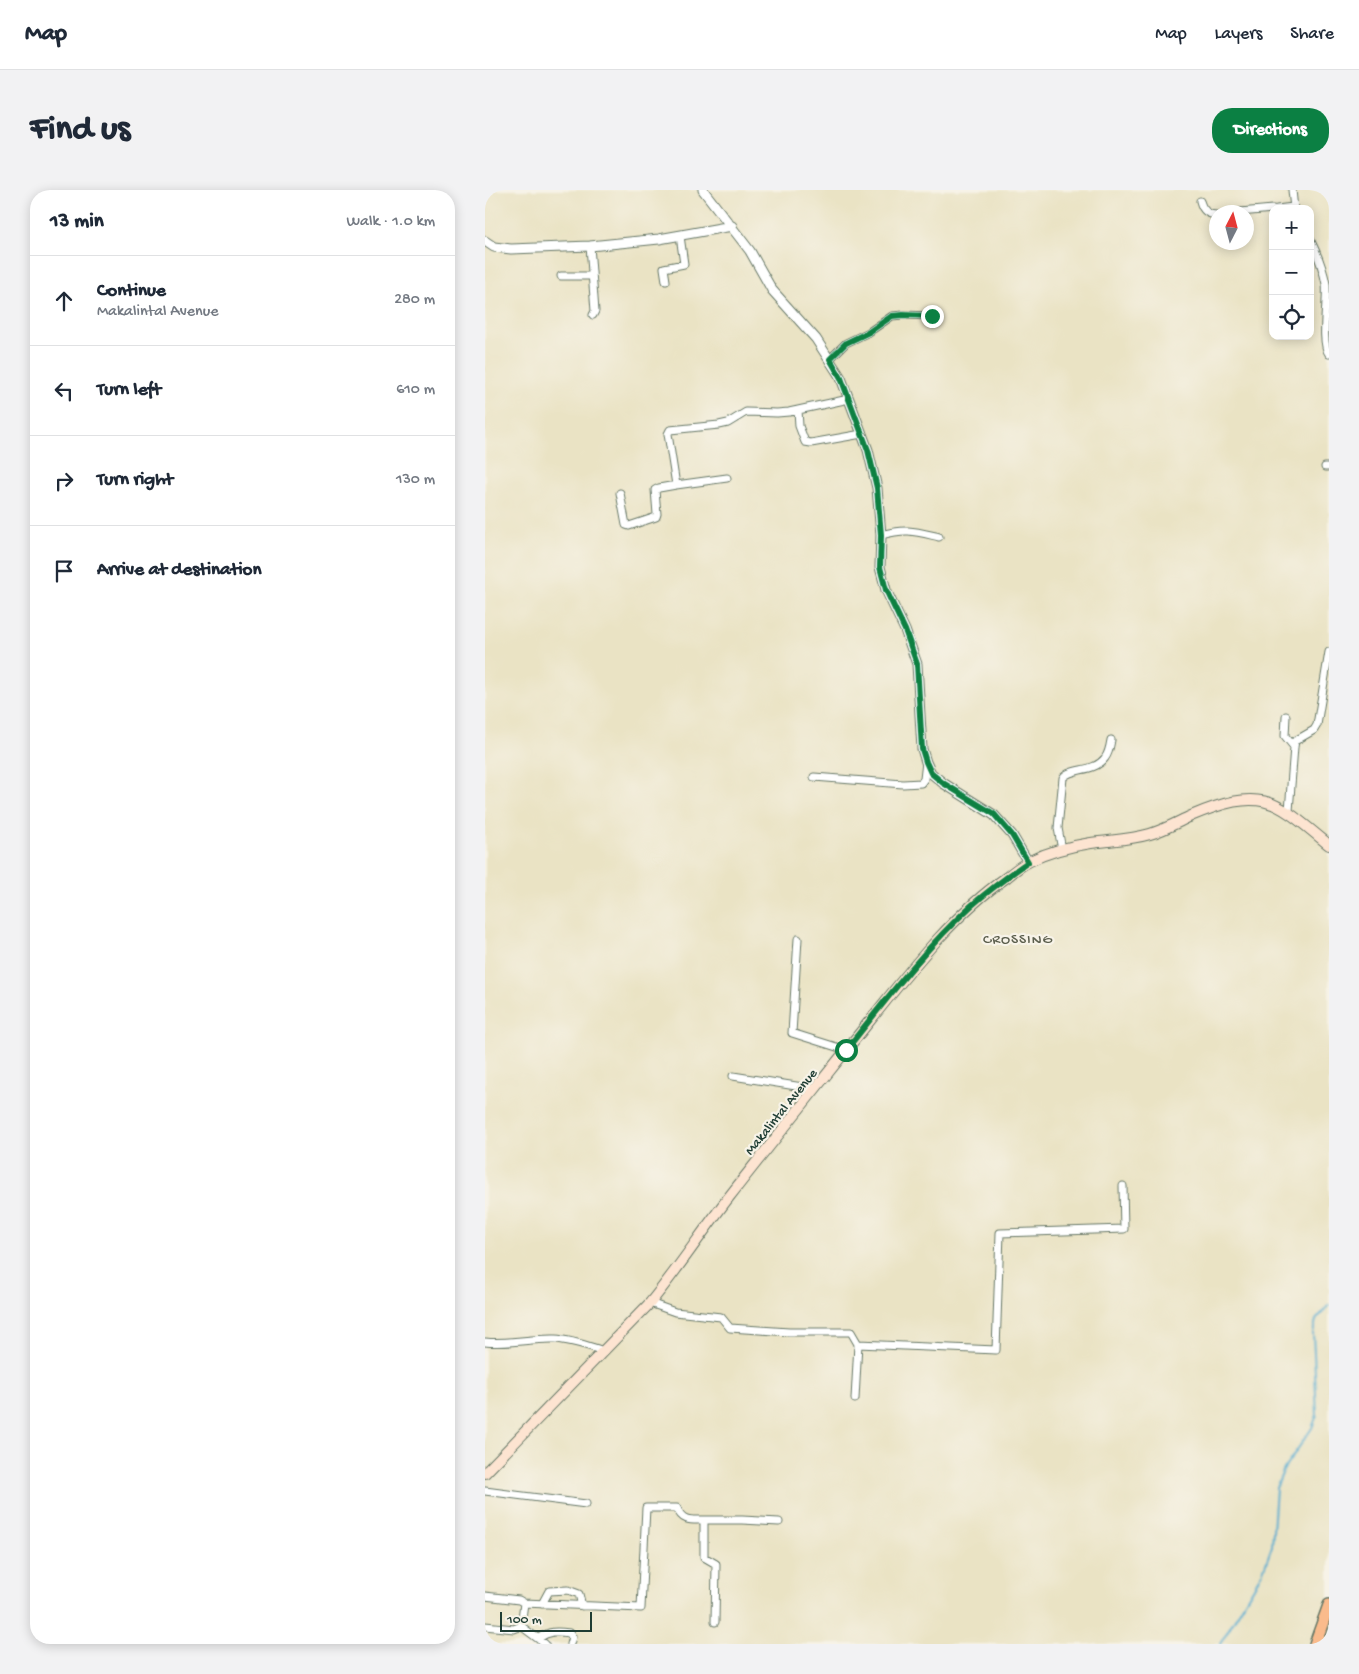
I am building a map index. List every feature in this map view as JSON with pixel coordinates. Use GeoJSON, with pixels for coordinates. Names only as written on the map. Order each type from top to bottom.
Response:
{"type":"FeatureCollection","features":[{"type":"Feature","properties":{"kind":"highway"},"geometry":{"type":"LineString","coordinates":[[1315,1644],[1329,1605]]}},
{"type":"Feature","properties":{"kind":"main road","name":"Makalintal Avenue"},"geometry":{"type":"LineString","coordinates":[[485,1473],[650,1303],[670,1279],[727,1199],[901,982],[950,926],[970,906],[997,884],[1028,862],[1063,850],[1092,843],[1125,840],[1151,834],[1211,808],[1251,798],[1268,801],[1289,811],[1329,845]]}},
{"type":"Feature","properties":{"kind":"street"},"geometry":{"type":"LineString","coordinates":[[703,190],[750,251],[772,290],[816,340],[841,378],[868,450],[877,488],[881,535],[880,567],[886,590],[905,630],[917,664],[922,749],[931,773],[943,783],[994,814],[1012,835],[1028,862]]}},
{"type":"Feature","properties":{"kind":"street"},"geometry":{"type":"LineString","coordinates":[[1292,190],[1293,205]]}},
{"type":"Feature","properties":{"kind":"street"},"geometry":{"type":"LineString","coordinates":[[1200,201],[1201,206],[1209,213]]}},
{"type":"Feature","properties":{"kind":"street"},"geometry":{"type":"LineString","coordinates":[[1254,211],[1269,209]]}},
{"type":"Feature","properties":{"kind":"street"},"geometry":{"type":"LineString","coordinates":[[485,241],[495,247],[511,249],[590,246],[680,236],[732,226]]}},
{"type":"Feature","properties":{"kind":"street"},"geometry":{"type":"LineString","coordinates":[[666,281],[664,268],[684,264],[680,236]]}},
{"type":"Feature","properties":{"kind":"street"},"geometry":{"type":"LineString","coordinates":[[590,246],[595,311],[593,315]]}},
{"type":"Feature","properties":{"kind":"street"},"geometry":{"type":"LineString","coordinates":[[1314,249],[1327,281],[1325,338],[1326,349],[1329,354]]}},
{"type":"Feature","properties":{"kind":"street"},"geometry":{"type":"LineString","coordinates":[[561,276],[592,276]]}},
{"type":"Feature","properties":{"kind":"street"},"geometry":{"type":"LineString","coordinates":[[830,359],[846,343],[869,332],[892,316],[932,316]]}},
{"type":"Feature","properties":{"kind":"street"},"geometry":{"type":"LineString","coordinates":[[676,485],[668,434],[670,430],[719,426],[728,423],[743,413],[777,413],[849,399]]}},
{"type":"Feature","properties":{"kind":"street"},"geometry":{"type":"LineString","coordinates":[[798,410],[799,426],[805,442],[861,434]]}},
{"type":"Feature","properties":{"kind":"street"},"geometry":{"type":"LineString","coordinates":[[620,493],[625,522],[629,526],[656,517],[655,490],[659,488],[727,478]]}},
{"type":"Feature","properties":{"kind":"street"},"geometry":{"type":"LineString","coordinates":[[881,535],[900,530],[939,537]]}},
{"type":"Feature","properties":{"kind":"street"},"geometry":{"type":"LineString","coordinates":[[1289,811],[1293,747],[1295,741],[1314,730],[1317,725],[1329,652]]}},
{"type":"Feature","properties":{"kind":"street"},"geometry":{"type":"LineString","coordinates":[[1286,716],[1285,736],[1293,747]]}},
{"type":"Feature","properties":{"kind":"street"},"geometry":{"type":"LineString","coordinates":[[1063,850],[1058,828],[1063,778],[1068,773],[1094,767],[1104,760],[1111,740]]}},
{"type":"Feature","properties":{"kind":"street"},"geometry":{"type":"LineString","coordinates":[[814,777],[903,784],[921,783],[924,779],[926,762]]}},
{"type":"Feature","properties":{"kind":"street"},"geometry":{"type":"LineString","coordinates":[[799,939],[792,1034],[846,1050]]}},
{"type":"Feature","properties":{"kind":"street"},"geometry":{"type":"LineString","coordinates":[[733,1076],[815,1089]]}},
{"type":"Feature","properties":{"kind":"street"},"geometry":{"type":"LineString","coordinates":[[859,1344],[996,1350],[1000,1233],[1123,1229],[1123,1186]]}},
{"type":"Feature","properties":{"kind":"street"},"geometry":{"type":"LineString","coordinates":[[650,1303],[675,1312],[721,1317],[730,1328],[789,1332],[851,1332],[859,1344],[855,1399]]}},
{"type":"Feature","properties":{"kind":"street"},"geometry":{"type":"LineString","coordinates":[[485,1342],[511,1343],[555,1339],[579,1343],[604,1351]]}},
{"type":"Feature","properties":{"kind":"street"},"geometry":{"type":"LineString","coordinates":[[485,1491],[585,1504]]}},
{"type":"Feature","properties":{"kind":"street"},"geometry":{"type":"LineString","coordinates":[[485,1596],[519,1600],[524,1603],[641,1608],[647,1508],[677,1508],[679,1515],[685,1520],[779,1522]]}},
{"type":"Feature","properties":{"kind":"street"},"geometry":{"type":"LineString","coordinates":[[704,1520],[704,1557],[716,1564],[715,1622]]}},
{"type":"Feature","properties":{"kind":"street"},"geometry":{"type":"LineString","coordinates":[[541,1604],[549,1591],[568,1590],[579,1594],[582,1606]]}},
{"type":"Feature","properties":{"kind":"street"},"geometry":{"type":"LineString","coordinates":[[521,1626],[524,1603]]}},
{"type":"Feature","properties":{"kind":"street"},"geometry":{"type":"LineString","coordinates":[[485,1626],[514,1629],[521,1626]]}},
{"type":"Feature","properties":{"kind":"street"},"geometry":{"type":"LineString","coordinates":[[521,1626],[545,1644]]}},
{"type":"Feature","properties":{"kind":"street"},"geometry":{"type":"LineString","coordinates":[[539,1638],[546,1633],[558,1631],[569,1633],[572,1637],[570,1644]]}},
{"type":"Feature","properties":{"kind":"waterway"},"geometry":{"type":"LineString","coordinates":[[1220,1644],[1263,1571],[1272,1546],[1276,1488],[1284,1469],[1312,1428],[1317,1415],[1313,1333],[1316,1320],[1329,1305]]}},
{"type":"Feature","properties":{"kind":"district","name":"CROSSING"},"geometry":{"type":"Point","coordinates":[1018,938]}},
{"type":"Feature","properties":{"kind":"route"},"geometry":{"type":"LineString","coordinates":[[846,1050],[901,982],[950,926],[970,906],[1028,862],[1012,835],[994,814],[943,783],[931,773],[926,762],[922,749],[917,664],[905,630],[886,590],[880,567],[881,535],[877,488],[868,450],[841,378],[830,359],[846,343],[869,332],[892,316],[932,316]]}}]}
